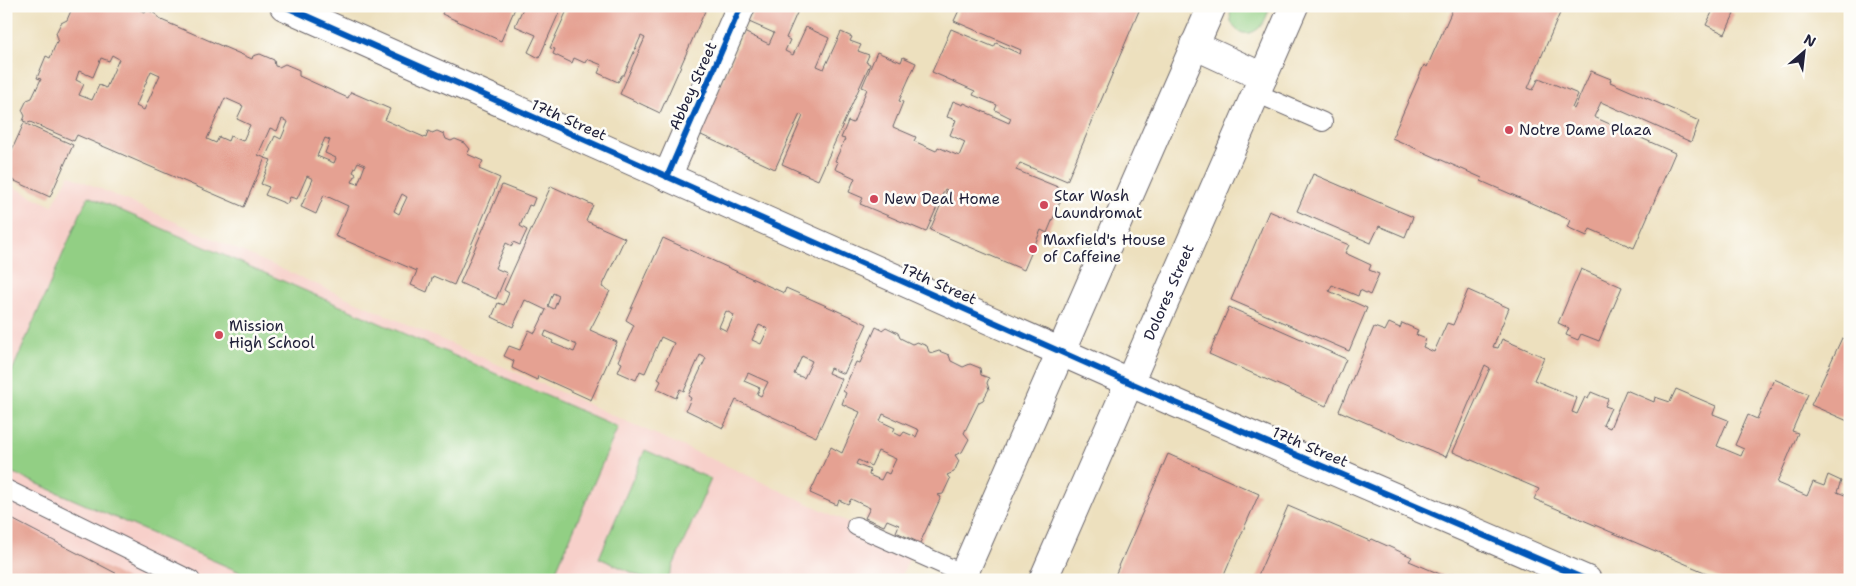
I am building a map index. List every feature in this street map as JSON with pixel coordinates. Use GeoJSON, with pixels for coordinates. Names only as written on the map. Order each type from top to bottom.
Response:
{"type":"FeatureCollection","features":[{"type":"Feature","properties":{"kind":"street","name":"17th Street"},"geometry":{"type":"LineString","coordinates":[[284,6],[1130,382],[1587,580]]}},
{"type":"Feature","properties":{"kind":"street","name":"Abbey Street"},"geometry":{"type":"LineString","coordinates":[[667,177],[741,6]]}},
{"type":"Feature","properties":{"kind":"street"},"geometry":{"type":"LineString","coordinates":[[963,577],[1212,6]]}},
{"type":"Feature","properties":{"kind":"street","name":"Dolores Street"},"geometry":{"type":"LineString","coordinates":[[1043,580],[1294,6]]}},
{"type":"Feature","properties":{"kind":"street"},"geometry":{"type":"LineString","coordinates":[[1194,46],[1260,85]]}},
{"type":"Feature","properties":{"kind":"lane"},"geometry":{"type":"LineString","coordinates":[[1260,85],[1323,122]]}},
{"type":"Feature","properties":{"kind":"lane"},"geometry":{"type":"LineString","coordinates":[[6,488],[190,580]]}},
{"type":"Feature","properties":{"kind":"lane"},"geometry":{"type":"LineString","coordinates":[[856,526],[963,577]]}},
{"type":"Feature","properties":{"kind":"shaded area","name":"Mission High School"},"geometry":{"type":"Polygon","coordinates":[[[69,175],[723,464],[904,548],[912,552],[900,580],[6,580],[6,183],[52,206],[69,175]]]}},
{"type":"Feature","properties":{"kind":"green space"},"geometry":{"type":"Polygon","coordinates":[[[1232,6],[1270,6],[1260,27],[1254,32],[1242,33],[1233,26],[1230,13],[1232,6]]]}},
{"type":"Feature","properties":{"kind":"green space","name":"Mission High School"},"geometry":{"type":"Polygon","coordinates":[[[88,196],[618,427],[552,580],[258,580],[6,470],[6,385],[88,196]]]}},
{"type":"Feature","properties":{"kind":"green space"},"geometry":{"type":"Polygon","coordinates":[[[645,450],[711,479],[667,580],[649,580],[599,558],[645,450]]]}},
{"type":"Feature","properties":{"kind":"building"},"geometry":{"type":"Polygon","coordinates":[[[73,6],[133,6],[144,12],[148,10],[157,15],[159,19],[252,59],[253,56],[260,54],[274,60],[275,66],[279,67],[285,64],[299,70],[299,76],[348,98],[351,92],[390,109],[385,120],[426,138],[428,131],[432,133],[437,131],[444,134],[446,139],[451,141],[455,139],[465,143],[470,149],[467,154],[483,161],[479,169],[500,178],[454,285],[433,276],[427,292],[411,285],[417,271],[335,236],[348,206],[324,195],[316,214],[301,207],[313,179],[307,176],[297,199],[290,197],[287,204],[265,195],[269,187],[261,184],[271,160],[265,158],[244,207],[77,135],[74,141],[30,122],[23,121],[25,116],[22,110],[27,100],[32,98],[41,79],[37,78],[46,56],[50,58],[58,39],[56,33],[61,23],[67,20],[73,6]],[[112,55],[109,61],[101,58],[93,77],[79,71],[76,80],[84,84],[79,95],[92,100],[99,85],[106,88],[119,59],[112,55]],[[151,71],[136,106],[144,110],[160,75],[151,71]],[[225,98],[207,139],[216,143],[219,137],[228,141],[230,136],[243,141],[250,125],[237,119],[243,106],[225,98]],[[282,119],[277,131],[270,128],[258,155],[265,158],[275,136],[281,139],[288,122],[282,119]],[[325,138],[317,156],[334,163],[336,158],[325,153],[330,140],[325,138]],[[358,162],[353,172],[356,174],[352,182],[358,184],[365,165],[358,162]],[[402,194],[394,211],[399,214],[407,197],[402,194]]]}},
{"type":"Feature","properties":{"kind":"building"},"geometry":{"type":"Polygon","coordinates":[[[445,6],[516,6],[501,41],[442,14],[445,6]]]}},
{"type":"Feature","properties":{"kind":"building"},"geometry":{"type":"Polygon","coordinates":[[[524,6],[562,6],[539,58],[528,52],[536,35],[515,26],[524,6]]]}},
{"type":"Feature","properties":{"kind":"building"},"geometry":{"type":"Polygon","coordinates":[[[569,6],[694,6],[705,11],[660,113],[620,94],[645,38],[641,36],[624,75],[622,75],[618,82],[598,73],[602,65],[587,59],[585,63],[574,58],[572,63],[553,54],[555,49],[550,48],[569,6]]]}},
{"type":"Feature","properties":{"kind":"building"},"geometry":{"type":"Polygon","coordinates":[[[756,6],[800,6],[786,38],[790,40],[785,51],[793,55],[806,27],[829,38],[817,66],[824,69],[841,32],[852,37],[850,41],[861,45],[858,51],[869,55],[866,62],[870,64],[818,180],[782,164],[803,116],[800,114],[775,169],[699,134],[744,32],[769,44],[774,33],[749,22],[756,6]]]}},
{"type":"Feature","properties":{"kind":"building"},"geometry":{"type":"Polygon","coordinates":[[[961,6],[1141,6],[1067,181],[1020,163],[1016,170],[1065,190],[1047,233],[1041,230],[1024,270],[930,230],[947,190],[945,189],[926,232],[860,204],[863,198],[849,192],[855,178],[835,169],[838,162],[835,161],[845,139],[841,138],[848,121],[853,123],[867,89],[862,87],[877,52],[901,62],[903,57],[916,63],[899,101],[903,102],[893,127],[916,137],[914,141],[936,151],[938,147],[959,156],[965,142],[950,135],[956,120],[947,117],[953,101],[963,105],[964,103],[1009,123],[1011,118],[995,110],[997,105],[973,95],[975,91],[932,72],[951,29],[994,47],[996,43],[1020,54],[1021,50],[954,21],[961,6]]]}},
{"type":"Feature","properties":{"kind":"building","name":"Notre Dame Plaza"},"geometry":{"type":"Polygon","coordinates":[[[1454,6],[1563,6],[1528,88],[1533,90],[1539,78],[1578,94],[1572,108],[1574,109],[1591,71],[1611,79],[1610,82],[1699,121],[1691,142],[1601,102],[1594,117],[1675,153],[1634,248],[1590,229],[1587,236],[1567,227],[1570,220],[1481,181],[1482,178],[1392,138],[1424,65],[1427,67],[1454,6]]]}},
{"type":"Feature","properties":{"kind":"building"},"geometry":{"type":"Polygon","coordinates":[[[1715,6],[1734,14],[1725,34],[1706,25],[1715,6]]]}},
{"type":"Feature","properties":{"kind":"building"},"geometry":{"type":"Polygon","coordinates":[[[24,123],[73,145],[50,197],[6,177],[6,163],[24,123]]]}},
{"type":"Feature","properties":{"kind":"building"},"geometry":{"type":"Polygon","coordinates":[[[1313,174],[1413,217],[1405,237],[1379,226],[1371,243],[1297,211],[1313,174]]]}},
{"type":"Feature","properties":{"kind":"building"},"geometry":{"type":"Polygon","coordinates":[[[502,185],[535,198],[532,206],[529,205],[520,226],[527,230],[520,245],[513,242],[512,246],[506,243],[495,268],[507,273],[496,299],[460,283],[502,185]]]}},
{"type":"Feature","properties":{"kind":"building"},"geometry":{"type":"Polygon","coordinates":[[[551,186],[593,205],[586,221],[625,238],[602,287],[610,291],[590,330],[617,342],[591,400],[538,376],[537,380],[512,368],[514,361],[504,356],[509,346],[520,350],[529,330],[535,333],[546,310],[525,300],[513,327],[492,317],[498,303],[504,305],[509,293],[504,290],[551,186]],[[553,293],[548,306],[554,309],[559,296],[553,293]],[[546,331],[544,336],[553,341],[552,343],[574,352],[577,345],[546,331]]]}},
{"type":"Feature","properties":{"kind":"building"},"geometry":{"type":"Polygon","coordinates":[[[1269,211],[1349,245],[1345,253],[1371,265],[1369,270],[1379,274],[1370,295],[1360,290],[1358,296],[1332,285],[1329,291],[1367,308],[1349,351],[1231,300],[1269,211]]]}},
{"type":"Feature","properties":{"kind":"building"},"geometry":{"type":"Polygon","coordinates":[[[663,238],[784,293],[786,288],[867,324],[844,374],[830,368],[828,373],[842,379],[816,437],[736,400],[723,428],[686,410],[691,398],[688,396],[706,358],[700,355],[684,391],[680,389],[676,398],[657,389],[661,381],[658,379],[674,343],[661,337],[645,373],[640,371],[636,380],[618,372],[622,363],[618,361],[634,325],[626,320],[663,238]],[[726,311],[719,327],[727,331],[734,315],[726,311]],[[759,325],[752,340],[761,344],[768,329],[759,325]],[[802,356],[794,374],[804,378],[812,361],[802,356]],[[748,373],[744,381],[760,388],[757,394],[761,396],[768,382],[748,373]]]}},
{"type":"Feature","properties":{"kind":"building"},"geometry":{"type":"Polygon","coordinates":[[[1581,269],[1622,287],[1599,341],[1581,334],[1578,340],[1566,335],[1569,328],[1558,323],[1581,269]]]}},
{"type":"Feature","properties":{"kind":"building"},"geometry":{"type":"Polygon","coordinates":[[[1468,290],[1509,308],[1493,347],[1498,348],[1502,339],[1544,357],[1534,380],[1577,398],[1572,412],[1577,414],[1585,397],[1588,399],[1591,392],[1608,399],[1605,406],[1611,408],[1603,425],[1610,428],[1626,390],[1654,402],[1655,397],[1670,402],[1676,389],[1716,406],[1713,414],[1728,420],[1717,446],[1741,456],[1744,449],[1735,445],[1748,415],[1757,419],[1774,379],[1808,394],[1792,431],[1798,433],[1777,483],[1807,496],[1813,482],[1824,486],[1828,475],[1841,481],[1837,492],[1850,497],[1850,580],[1723,580],[1534,499],[1539,489],[1453,452],[1490,368],[1485,365],[1446,457],[1339,411],[1374,327],[1385,331],[1389,323],[1400,328],[1402,323],[1418,330],[1416,335],[1426,339],[1423,347],[1434,352],[1447,323],[1453,325],[1468,290]]]}},
{"type":"Feature","properties":{"kind":"building"},"geometry":{"type":"Polygon","coordinates":[[[1229,307],[1346,359],[1326,406],[1209,354],[1229,307]]]}},
{"type":"Feature","properties":{"kind":"building"},"geometry":{"type":"Polygon","coordinates":[[[876,327],[882,330],[886,327],[898,333],[900,338],[912,344],[917,342],[927,346],[929,352],[939,351],[949,355],[951,361],[963,367],[970,364],[980,368],[981,375],[989,378],[987,383],[989,389],[983,400],[979,402],[964,433],[969,439],[962,452],[955,455],[959,461],[954,472],[947,475],[950,479],[943,494],[937,495],[941,497],[920,543],[896,532],[899,525],[887,520],[884,526],[865,518],[870,508],[851,499],[848,504],[839,500],[837,505],[810,493],[831,447],[842,453],[860,412],[842,404],[846,393],[843,391],[856,362],[860,363],[876,327]],[[883,414],[880,421],[895,428],[893,432],[901,436],[904,432],[916,437],[919,430],[883,414]],[[878,451],[871,466],[858,460],[856,464],[870,470],[869,475],[881,480],[885,472],[889,474],[896,459],[878,451]]]}},
{"type":"Feature","properties":{"kind":"building"},"geometry":{"type":"Polygon","coordinates":[[[1842,338],[1850,341],[1850,422],[1811,405],[1842,338]]]}},
{"type":"Feature","properties":{"kind":"building"},"geometry":{"type":"Polygon","coordinates":[[[1168,454],[1259,494],[1222,580],[1113,580],[1168,454]]]}},
{"type":"Feature","properties":{"kind":"building"},"geometry":{"type":"Polygon","coordinates":[[[1288,506],[1412,557],[1409,561],[1447,577],[1449,574],[1462,580],[1256,580],[1288,506]]]}},
{"type":"Feature","properties":{"kind":"building"},"geometry":{"type":"Polygon","coordinates":[[[6,516],[129,580],[6,580],[6,516]]]}},
{"type":"Feature","properties":{"kind":"cycle path"},"geometry":{"type":"LineString","coordinates":[[284,6],[1169,400],[1587,580]]}},
{"type":"Feature","properties":{"kind":"cycle path"},"geometry":{"type":"LineString","coordinates":[[667,177],[741,6]]}},
{"type":"Feature","properties":{"kind":"place","name":"Notre Dame Plaza"},"geometry":{"type":"Point","coordinates":[1509,130]}},
{"type":"Feature","properties":{"kind":"place","name":"New Deal Home"},"geometry":{"type":"Point","coordinates":[874,199]}},
{"type":"Feature","properties":{"kind":"place","name":"Star Wash Laundromat"},"geometry":{"type":"Point","coordinates":[1044,205]}},
{"type":"Feature","properties":{"kind":"place","name":"Maxfield's House of Caffeine"},"geometry":{"type":"Point","coordinates":[1033,249]}},
{"type":"Feature","properties":{"kind":"place","name":"Mission High School"},"geometry":{"type":"Point","coordinates":[219,335]}}]}
